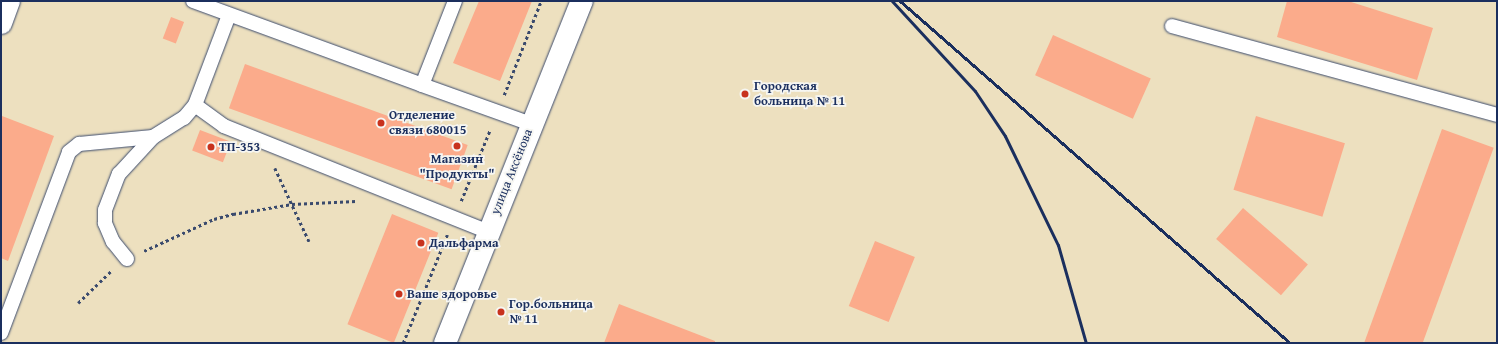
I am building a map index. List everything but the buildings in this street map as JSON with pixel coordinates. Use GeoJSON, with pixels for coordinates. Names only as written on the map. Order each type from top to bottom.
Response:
{"type":"FeatureCollection","features":[{"type":"Feature","properties":{"kind":"street"},"geometry":{"type":"LineString","coordinates":[[1,23],[9,1]]}},
{"type":"Feature","properties":{"kind":"street","name":"улица Аксёнова"},"geometry":{"type":"LineString","coordinates":[[445,343],[531,124],[582,1]]}},
{"type":"Feature","properties":{"kind":"lane"},"geometry":{"type":"LineString","coordinates":[[193,1],[422,86],[531,124]]}},
{"type":"Feature","properties":{"kind":"lane"},"geometry":{"type":"LineString","coordinates":[[422,86],[455,1]]}},
{"type":"Feature","properties":{"kind":"lane"},"geometry":{"type":"LineString","coordinates":[[127,259],[113,242],[105,223],[105,210],[119,174],[153,137],[184,118],[195,105],[229,15]]}},
{"type":"Feature","properties":{"kind":"lane"},"geometry":{"type":"LineString","coordinates":[[1172,26],[1497,115]]}},
{"type":"Feature","properties":{"kind":"lane"},"geometry":{"type":"LineString","coordinates":[[195,105],[224,126],[489,232]]}},
{"type":"Feature","properties":{"kind":"lane"},"geometry":{"type":"LineString","coordinates":[[2,328],[69,152],[79,144],[153,137]]}},
{"type":"Feature","properties":{"kind":"path"},"geometry":{"type":"LineString","coordinates":[[403,343],[541,1]]}},
{"type":"Feature","properties":{"kind":"path"},"geometry":{"type":"LineString","coordinates":[[263,142],[309,241]]}},
{"type":"Feature","properties":{"kind":"path"},"geometry":{"type":"LineString","coordinates":[[78,303],[127,259],[214,218],[292,204],[359,200],[374,186]]}},
{"type":"Feature","properties":{"kind":"railway"},"geometry":{"type":"LineString","coordinates":[[892,1],[975,91],[1005,136],[1058,245],[1086,343]]}},
{"type":"Feature","properties":{"kind":"railway"},"geometry":{"type":"LineString","coordinates":[[900,1],[1290,343]]}},
{"type":"Feature","properties":{"kind":"place","name":"Городская больница № 11"},"geometry":{"type":"Point","coordinates":[745,94]}},
{"type":"Feature","properties":{"kind":"place","name":"Отделение связи 680015"},"geometry":{"type":"Point","coordinates":[381,123]}},
{"type":"Feature","properties":{"kind":"place","name":"Магазин \"Продукты\""},"geometry":{"type":"Point","coordinates":[457,146]}},
{"type":"Feature","properties":{"kind":"place","name":"ТП-353"},"geometry":{"type":"Point","coordinates":[211,147]}},
{"type":"Feature","properties":{"kind":"place","name":"Дальфарма"},"geometry":{"type":"Point","coordinates":[421,243]}},
{"type":"Feature","properties":{"kind":"place","name":"Ваше здоровье"},"geometry":{"type":"Point","coordinates":[399,294]}},
{"type":"Feature","properties":{"kind":"place","name":"Гор.больница № 11"},"geometry":{"type":"Point","coordinates":[501,312]}}]}
